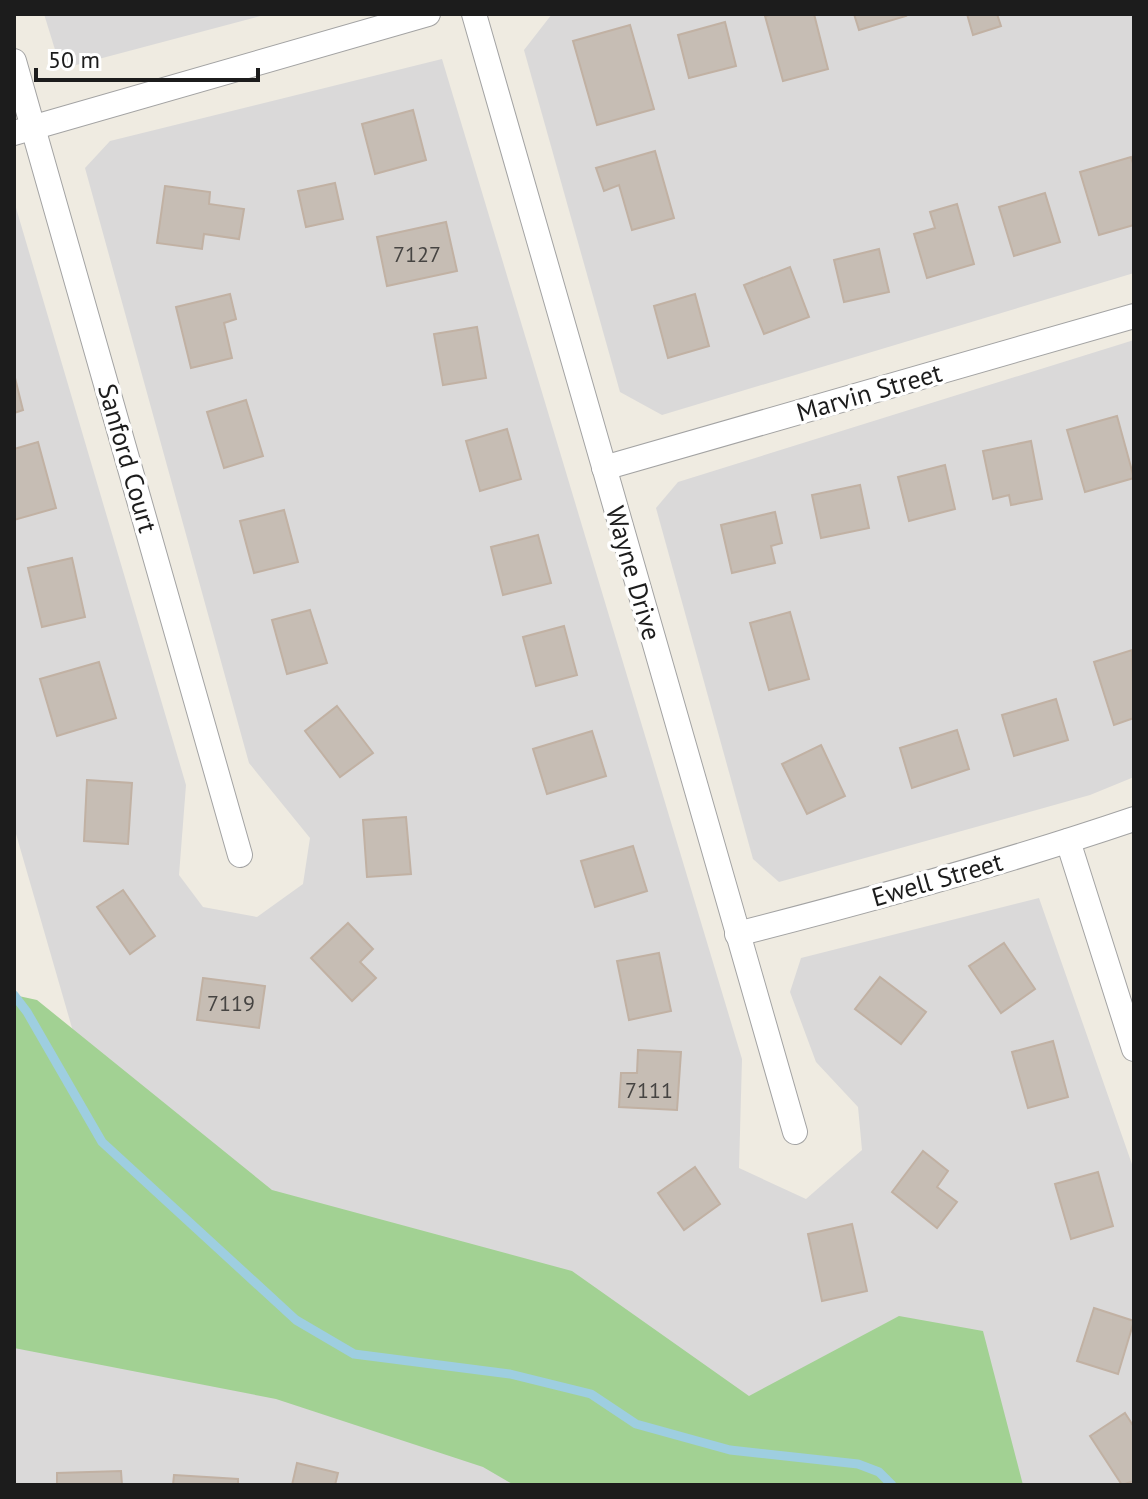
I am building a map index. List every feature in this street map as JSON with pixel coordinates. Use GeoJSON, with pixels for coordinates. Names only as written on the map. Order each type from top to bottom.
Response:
{"type":"FeatureCollection","features":[{"type":"Feature","properties":{"kind":"street"},"geometry":{"type":"LineString","coordinates":[[23,130],[428,14]]}},
{"type":"Feature","properties":{"kind":"street","name":"Wayne Drive"},"geometry":{"type":"LineString","coordinates":[[474,14],[795,1132]]}},
{"type":"Feature","properties":{"kind":"street","name":"Sanford Court"},"geometry":{"type":"LineString","coordinates":[[14,61],[23,130],[240,855]]}},
{"type":"Feature","properties":{"kind":"street","name":"Marvin Street"},"geometry":{"type":"LineString","coordinates":[[604,468],[1134,316]]}},
{"type":"Feature","properties":{"kind":"street","name":"Ewell Street"},"geometry":{"type":"LineString","coordinates":[[737,934],[820,913],[1134,819]]}},
{"type":"Feature","properties":{"kind":"street"},"geometry":{"type":"LineString","coordinates":[[1068,841],[1134,1049]]}},
{"type":"Feature","properties":{"kind":"shaded area"},"geometry":{"type":"Polygon","coordinates":[[[44,14],[268,14],[61,69],[44,14]]]}},
{"type":"Feature","properties":{"kind":"shaded area"},"geometry":{"type":"Polygon","coordinates":[[[552,14],[1134,14],[1134,273],[662,415],[620,392],[524,50],[552,14]]]}},
{"type":"Feature","properties":{"kind":"shaded area"},"geometry":{"type":"Polygon","coordinates":[[[442,59],[742,1059],[739,1168],[806,1199],[862,1150],[858,1107],[816,1062],[790,992],[801,958],[1039,898],[1134,1170],[1134,1485],[14,1485],[14,1099],[85,1073],[14,827],[14,201],[186,785],[179,875],[203,907],[257,917],[303,884],[310,838],[249,763],[85,168],[110,141],[442,59]]]}},
{"type":"Feature","properties":{"kind":"shaded area"},"geometry":{"type":"Polygon","coordinates":[[[1134,340],[1134,777],[1090,795],[779,882],[753,859],[656,508],[678,482],[1134,340]]]}},
{"type":"Feature","properties":{"kind":"green space"},"geometry":{"type":"Polygon","coordinates":[[[14,995],[37,1000],[272,1190],[572,1271],[749,1396],[899,1316],[983,1331],[1023,1485],[514,1485],[483,1467],[276,1399],[14,1348],[14,995]]]}},
{"type":"Feature","properties":{"kind":"building"},"geometry":{"type":"Polygon","coordinates":[[[814,14],[828,69],[783,81],[765,16],[814,14]]]}},
{"type":"Feature","properties":{"kind":"building"},"geometry":{"type":"Polygon","coordinates":[[[854,14],[905,14],[906,16],[859,30],[854,14]]]}},
{"type":"Feature","properties":{"kind":"building"},"geometry":{"type":"Polygon","coordinates":[[[967,14],[997,14],[1001,26],[973,35],[967,14]]]}},
{"type":"Feature","properties":{"kind":"building"},"geometry":{"type":"Polygon","coordinates":[[[725,22],[736,66],[689,78],[678,35],[725,22]]]}},
{"type":"Feature","properties":{"kind":"building"},"geometry":{"type":"Polygon","coordinates":[[[630,25],[654,109],[597,125],[573,41],[630,25]]]}},
{"type":"Feature","properties":{"kind":"building"},"geometry":{"type":"Polygon","coordinates":[[[413,110],[426,160],[375,174],[362,124],[413,110]]]}},
{"type":"Feature","properties":{"kind":"building"},"geometry":{"type":"Polygon","coordinates":[[[655,151],[674,218],[632,230],[619,185],[604,191],[596,168],[655,151]]]}},
{"type":"Feature","properties":{"kind":"building"},"geometry":{"type":"Polygon","coordinates":[[[1131,157],[1134,167],[1134,225],[1099,235],[1080,172],[1131,157]]]}},
{"type":"Feature","properties":{"kind":"building"},"geometry":{"type":"Polygon","coordinates":[[[335,183],[343,219],[306,227],[298,191],[335,183]]]}},
{"type":"Feature","properties":{"kind":"building"},"geometry":{"type":"Polygon","coordinates":[[[165,186],[210,192],[209,204],[244,209],[239,239],[204,234],[202,249],[157,243],[165,186]]]}},
{"type":"Feature","properties":{"kind":"building"},"geometry":{"type":"Polygon","coordinates":[[[1045,193],[1060,242],[1014,256],[999,207],[1045,193]]]}},
{"type":"Feature","properties":{"kind":"building"},"geometry":{"type":"Polygon","coordinates":[[[957,204],[974,264],[927,278],[914,234],[935,228],[930,212],[957,204]]]}},
{"type":"Feature","properties":{"kind":"building"},"geometry":{"type":"Polygon","coordinates":[[[446,222],[457,271],[387,286],[377,237],[446,222]]]}},
{"type":"Feature","properties":{"kind":"building"},"geometry":{"type":"Polygon","coordinates":[[[879,249],[889,292],[844,302],[834,260],[879,249]]]}},
{"type":"Feature","properties":{"kind":"building"},"geometry":{"type":"Polygon","coordinates":[[[790,267],[809,317],[764,334],[744,285],[790,267]]]}},
{"type":"Feature","properties":{"kind":"building"},"geometry":{"type":"Polygon","coordinates":[[[230,294],[236,319],[224,323],[232,358],[191,368],[176,307],[230,294]]]}},
{"type":"Feature","properties":{"kind":"building"},"geometry":{"type":"Polygon","coordinates":[[[695,294],[709,346],[668,358],[654,306],[695,294]]]}},
{"type":"Feature","properties":{"kind":"building"},"geometry":{"type":"Polygon","coordinates":[[[477,327],[486,378],[443,385],[434,334],[477,327]]]}},
{"type":"Feature","properties":{"kind":"building"},"geometry":{"type":"Polygon","coordinates":[[[14,374],[23,410],[14,413],[14,374]]]}},
{"type":"Feature","properties":{"kind":"building"},"geometry":{"type":"Polygon","coordinates":[[[246,400],[263,456],[224,468],[207,412],[246,400]]]}},
{"type":"Feature","properties":{"kind":"building"},"geometry":{"type":"Polygon","coordinates":[[[1117,416],[1134,478],[1085,492],[1067,430],[1117,416]]]}},
{"type":"Feature","properties":{"kind":"building"},"geometry":{"type":"Polygon","coordinates":[[[507,429],[521,479],[480,491],[466,441],[507,429]]]}},
{"type":"Feature","properties":{"kind":"building"},"geometry":{"type":"Polygon","coordinates":[[[1031,441],[1042,499],[1011,505],[1009,495],[993,499],[983,451],[1031,441]]]}},
{"type":"Feature","properties":{"kind":"building"},"geometry":{"type":"Polygon","coordinates":[[[38,442],[56,508],[14,520],[14,449],[38,442]]]}},
{"type":"Feature","properties":{"kind":"building"},"geometry":{"type":"Polygon","coordinates":[[[945,465],[955,509],[909,521],[898,477],[945,465]]]}},
{"type":"Feature","properties":{"kind":"building"},"geometry":{"type":"Polygon","coordinates":[[[860,485],[869,528],[821,538],[812,495],[860,485]]]}},
{"type":"Feature","properties":{"kind":"building"},"geometry":{"type":"Polygon","coordinates":[[[284,510],[298,562],[254,573],[240,521],[284,510]]]}},
{"type":"Feature","properties":{"kind":"building"},"geometry":{"type":"Polygon","coordinates":[[[775,512],[782,543],[771,546],[775,563],[732,573],[721,525],[775,512]]]}},
{"type":"Feature","properties":{"kind":"building"},"geometry":{"type":"Polygon","coordinates":[[[538,535],[551,583],[503,595],[491,547],[538,535]]]}},
{"type":"Feature","properties":{"kind":"building"},"geometry":{"type":"Polygon","coordinates":[[[72,558],[85,617],[42,627],[28,568],[72,558]]]}},
{"type":"Feature","properties":{"kind":"building"},"geometry":{"type":"Polygon","coordinates":[[[310,610],[327,663],[287,674],[272,620],[310,610]]]}},
{"type":"Feature","properties":{"kind":"building"},"geometry":{"type":"Polygon","coordinates":[[[790,612],[809,679],[769,690],[750,623],[790,612]]]}},
{"type":"Feature","properties":{"kind":"building"},"geometry":{"type":"Polygon","coordinates":[[[564,626],[577,675],[536,686],[523,637],[564,626]]]}},
{"type":"Feature","properties":{"kind":"building"},"geometry":{"type":"Polygon","coordinates":[[[1132,650],[1134,718],[1114,725],[1094,662],[1132,650]]]}},
{"type":"Feature","properties":{"kind":"building"},"geometry":{"type":"Polygon","coordinates":[[[99,662],[116,718],[57,736],[40,679],[99,662]]]}},
{"type":"Feature","properties":{"kind":"building"},"geometry":{"type":"Polygon","coordinates":[[[1056,699],[1068,740],[1014,756],[1002,715],[1056,699]]]}},
{"type":"Feature","properties":{"kind":"building"},"geometry":{"type":"Polygon","coordinates":[[[337,706],[373,753],[340,777],[305,731],[337,706]]]}},
{"type":"Feature","properties":{"kind":"building"},"geometry":{"type":"Polygon","coordinates":[[[957,730],[969,769],[912,788],[900,748],[957,730]]]}},
{"type":"Feature","properties":{"kind":"building"},"geometry":{"type":"Polygon","coordinates":[[[592,731],[606,776],[547,794],[533,749],[592,731]]]}},
{"type":"Feature","properties":{"kind":"building"},"geometry":{"type":"Polygon","coordinates":[[[821,745],[845,796],[807,814],[782,764],[821,745]]]}},
{"type":"Feature","properties":{"kind":"building"},"geometry":{"type":"Polygon","coordinates":[[[87,780],[132,783],[128,844],[84,841],[87,780]]]}},
{"type":"Feature","properties":{"kind":"building"},"geometry":{"type":"Polygon","coordinates":[[[406,817],[411,874],[367,877],[363,820],[406,817]]]}},
{"type":"Feature","properties":{"kind":"building"},"geometry":{"type":"Polygon","coordinates":[[[633,846],[647,891],[595,907],[581,861],[633,846]]]}},
{"type":"Feature","properties":{"kind":"building"},"geometry":{"type":"Polygon","coordinates":[[[123,890],[155,936],[130,954],[97,907],[123,890]]]}},
{"type":"Feature","properties":{"kind":"building"},"geometry":{"type":"Polygon","coordinates":[[[348,923],[373,949],[360,962],[376,978],[352,1001],[311,958],[348,923]]]}},
{"type":"Feature","properties":{"kind":"building"},"geometry":{"type":"Polygon","coordinates":[[[1004,943],[1035,989],[1001,1013],[969,966],[1004,943]]]}},
{"type":"Feature","properties":{"kind":"building"},"geometry":{"type":"Polygon","coordinates":[[[659,953],[671,1011],[629,1020],[617,961],[659,953]]]}},
{"type":"Feature","properties":{"kind":"building"},"geometry":{"type":"Polygon","coordinates":[[[880,977],[926,1012],[901,1044],[855,1009],[880,977]]]}},
{"type":"Feature","properties":{"kind":"building"},"geometry":{"type":"Polygon","coordinates":[[[203,978],[265,986],[259,1028],[197,1020],[203,978]]]}},
{"type":"Feature","properties":{"kind":"building"},"geometry":{"type":"Polygon","coordinates":[[[1053,1041],[1068,1097],[1028,1108],[1012,1052],[1053,1041]]]}},
{"type":"Feature","properties":{"kind":"building"},"geometry":{"type":"Polygon","coordinates":[[[638,1050],[681,1052],[677,1110],[619,1107],[621,1073],[637,1073],[638,1050]]]}},
{"type":"Feature","properties":{"kind":"building"},"geometry":{"type":"Polygon","coordinates":[[[923,1151],[948,1171],[937,1187],[957,1202],[937,1228],[892,1192],[923,1151]]]}},
{"type":"Feature","properties":{"kind":"building"},"geometry":{"type":"Polygon","coordinates":[[[695,1167],[720,1204],[684,1230],[658,1193],[695,1167]]]}},
{"type":"Feature","properties":{"kind":"building"},"geometry":{"type":"Polygon","coordinates":[[[1098,1172],[1113,1226],[1071,1239],[1055,1184],[1098,1172]]]}},
{"type":"Feature","properties":{"kind":"building"},"geometry":{"type":"Polygon","coordinates":[[[852,1224],[867,1291],[822,1301],[808,1234],[852,1224]]]}},
{"type":"Feature","properties":{"kind":"building"},"geometry":{"type":"Polygon","coordinates":[[[1094,1308],[1134,1321],[1118,1374],[1077,1361],[1094,1308]]]}},
{"type":"Feature","properties":{"kind":"building"},"geometry":{"type":"Polygon","coordinates":[[[1125,1413],[1134,1427],[1134,1481],[1122,1485],[1090,1436],[1125,1413]]]}},
{"type":"Feature","properties":{"kind":"building"},"geometry":{"type":"Polygon","coordinates":[[[297,1463],[338,1473],[335,1485],[292,1485],[297,1463]]]}},
{"type":"Feature","properties":{"kind":"building"},"geometry":{"type":"Polygon","coordinates":[[[121,1471],[122,1485],[57,1485],[57,1473],[121,1471]]]}},
{"type":"Feature","properties":{"kind":"building"},"geometry":{"type":"Polygon","coordinates":[[[174,1475],[238,1479],[238,1485],[173,1485],[174,1475]]]}},
{"type":"Feature","properties":{"kind":"waterway"},"geometry":{"type":"LineString","coordinates":[[14,995],[27,1012],[102,1142],[296,1320],[354,1354],[510,1374],[591,1394],[636,1424],[730,1450],[858,1464],[879,1472],[892,1485]]}}]}
